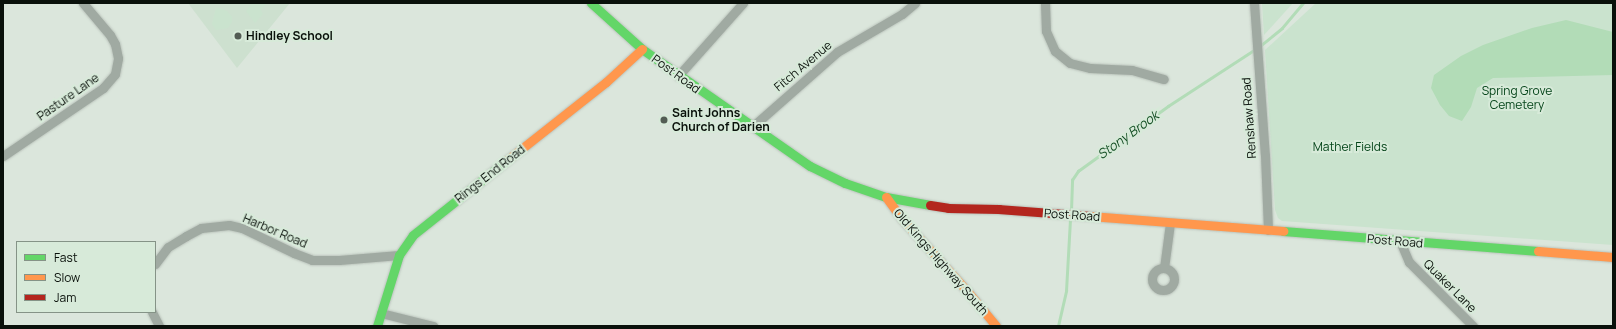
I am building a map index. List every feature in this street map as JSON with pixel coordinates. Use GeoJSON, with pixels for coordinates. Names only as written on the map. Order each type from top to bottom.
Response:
{"type":"FeatureCollection","features":[{"type":"Feature","properties":{"kind":"main road","name":"Post Road"},"geometry":{"type":"LineString","coordinates":[[591,3],[642,49],[678,76],[810,166],[845,183],[886,197],[948,208],[999,209],[1613,257]]}},
{"type":"Feature","properties":{"kind":"main road","name":"Rings End Road"},"geometry":{"type":"LineString","coordinates":[[377,326],[398,255],[413,235],[606,82],[642,49]]}},
{"type":"Feature","properties":{"kind":"main road","name":"Old Kings Highway South"},"geometry":{"type":"LineString","coordinates":[[886,197],[902,219],[968,292],[996,326]]}},
{"type":"Feature","properties":{"kind":"street","name":"Pasture Lane"},"geometry":{"type":"LineString","coordinates":[[3,156],[103,88],[115,74],[118,58],[115,44],[110,35],[83,3]]}},
{"type":"Feature","properties":{"kind":"street"},"geometry":{"type":"LineString","coordinates":[[678,76],[743,3]]}},
{"type":"Feature","properties":{"kind":"street","name":"Fitch Avenue"},"geometry":{"type":"LineString","coordinates":[[752,127],[837,52],[902,14],[915,3]]}},
{"type":"Feature","properties":{"kind":"street"},"geometry":{"type":"LineString","coordinates":[[1046,3],[1046,31],[1055,51],[1070,63],[1090,68],[1132,70],[1164,79]]}},
{"type":"Feature","properties":{"kind":"street","name":"Renshaw Road"},"geometry":{"type":"LineString","coordinates":[[1254,3],[1265,155],[1268,230]]}},
{"type":"Feature","properties":{"kind":"street"},"geometry":{"type":"LineString","coordinates":[[1164,268],[1170,223]]}},
{"type":"Feature","properties":{"kind":"street","name":"Harbor Road"},"geometry":{"type":"LineString","coordinates":[[156,263],[168,247],[201,228],[229,225],[242,228],[312,260],[339,260],[398,255]]}},
{"type":"Feature","properties":{"kind":"street","name":"Quaker Lane"},"geometry":{"type":"LineString","coordinates":[[1400,241],[1409,262],[1473,326]]}},
{"type":"Feature","properties":{"kind":"street"},"geometry":{"type":"LineString","coordinates":[[152,313],[159,326]]}},
{"type":"Feature","properties":{"kind":"street"},"geometry":{"type":"LineString","coordinates":[[381,313],[433,326]]}},
{"type":"Feature","properties":{"kind":"shaded area","name":"Hindley School"},"geometry":{"type":"Polygon","coordinates":[[[188,3],[290,3],[237,68],[188,3]]]}},
{"type":"Feature","properties":{"kind":"shaded area"},"geometry":{"type":"Polygon","coordinates":[[[1566,20],[1613,32],[1613,75],[1493,78],[1477,88],[1471,107],[1462,121],[1449,116],[1440,105],[1431,88],[1434,75],[1461,56],[1483,45],[1532,28],[1566,20]]]}},
{"type":"Feature","properties":{"kind":"green space"},"geometry":{"type":"Polygon","coordinates":[[[252,3],[267,3],[261,10],[263,14],[255,23],[246,11],[252,3]]]}},
{"type":"Feature","properties":{"kind":"green space"},"geometry":{"type":"Polygon","coordinates":[[[1262,3],[1293,3],[1264,35],[1262,3]]]}},
{"type":"Feature","properties":{"kind":"green space"},"geometry":{"type":"Polygon","coordinates":[[[1316,3],[1613,3],[1613,245],[1282,221],[1278,218],[1275,210],[1265,50],[1316,3]]]}},
{"type":"Feature","properties":{"kind":"green space"},"geometry":{"type":"Polygon","coordinates":[[[216,8],[227,11],[232,17],[232,22],[228,28],[216,30],[212,24],[216,8]]]}},
{"type":"Feature","properties":{"kind":"waterway","name":"Stony Brook"},"geometry":{"type":"LineString","coordinates":[[1260,46],[1282,28],[1303,3]]}},
{"type":"Feature","properties":{"kind":"waterway","name":"Stony Brook"},"geometry":{"type":"LineString","coordinates":[[1071,211],[1072,180],[1078,171],[1168,106],[1254,50]]}},
{"type":"Feature","properties":{"kind":"waterway","name":"Stony Brook"},"geometry":{"type":"LineString","coordinates":[[1058,326],[1066,291],[1070,220]]}},
{"type":"Feature","properties":{"kind":"traffic: fast"},"geometry":{"type":"LineString","coordinates":[[591,3],[642,49],[810,166],[845,183],[886,197],[930,205]]}},
{"type":"Feature","properties":{"kind":"traffic: fast"},"geometry":{"type":"LineString","coordinates":[[377,326],[399,255],[413,235],[506,161]]}},
{"type":"Feature","properties":{"kind":"traffic: fast"},"geometry":{"type":"LineString","coordinates":[[1283,231],[1538,251]]}},
{"type":"Feature","properties":{"kind":"traffic: slow"},"geometry":{"type":"LineString","coordinates":[[506,161],[606,82],[642,49]]}},
{"type":"Feature","properties":{"kind":"traffic: slow"},"geometry":{"type":"LineString","coordinates":[[886,197],[902,219],[968,292],[996,326]]}},
{"type":"Feature","properties":{"kind":"traffic: slow"},"geometry":{"type":"LineString","coordinates":[[1090,216],[1283,231]]}},
{"type":"Feature","properties":{"kind":"traffic: slow"},"geometry":{"type":"LineString","coordinates":[[1538,251],[1613,257]]}},
{"type":"Feature","properties":{"kind":"traffic: jam"},"geometry":{"type":"LineString","coordinates":[[930,205],[948,208],[999,209],[1090,216]]}},
{"type":"Feature","properties":{"kind":"place","name":"Hindley School"},"geometry":{"type":"Point","coordinates":[238,36]}},
{"type":"Feature","properties":{"kind":"place","name":"Saint Johns Church of Darien"},"geometry":{"type":"Point","coordinates":[664,120]}},
{"type":"Feature","properties":{"kind":"park label","name":"Spring Grove Cemetery"},"geometry":{"type":"Point","coordinates":[1517,98]}},
{"type":"Feature","properties":{"kind":"park label","name":"Mather Fields"},"geometry":{"type":"Point","coordinates":[1350,147]}}]}
